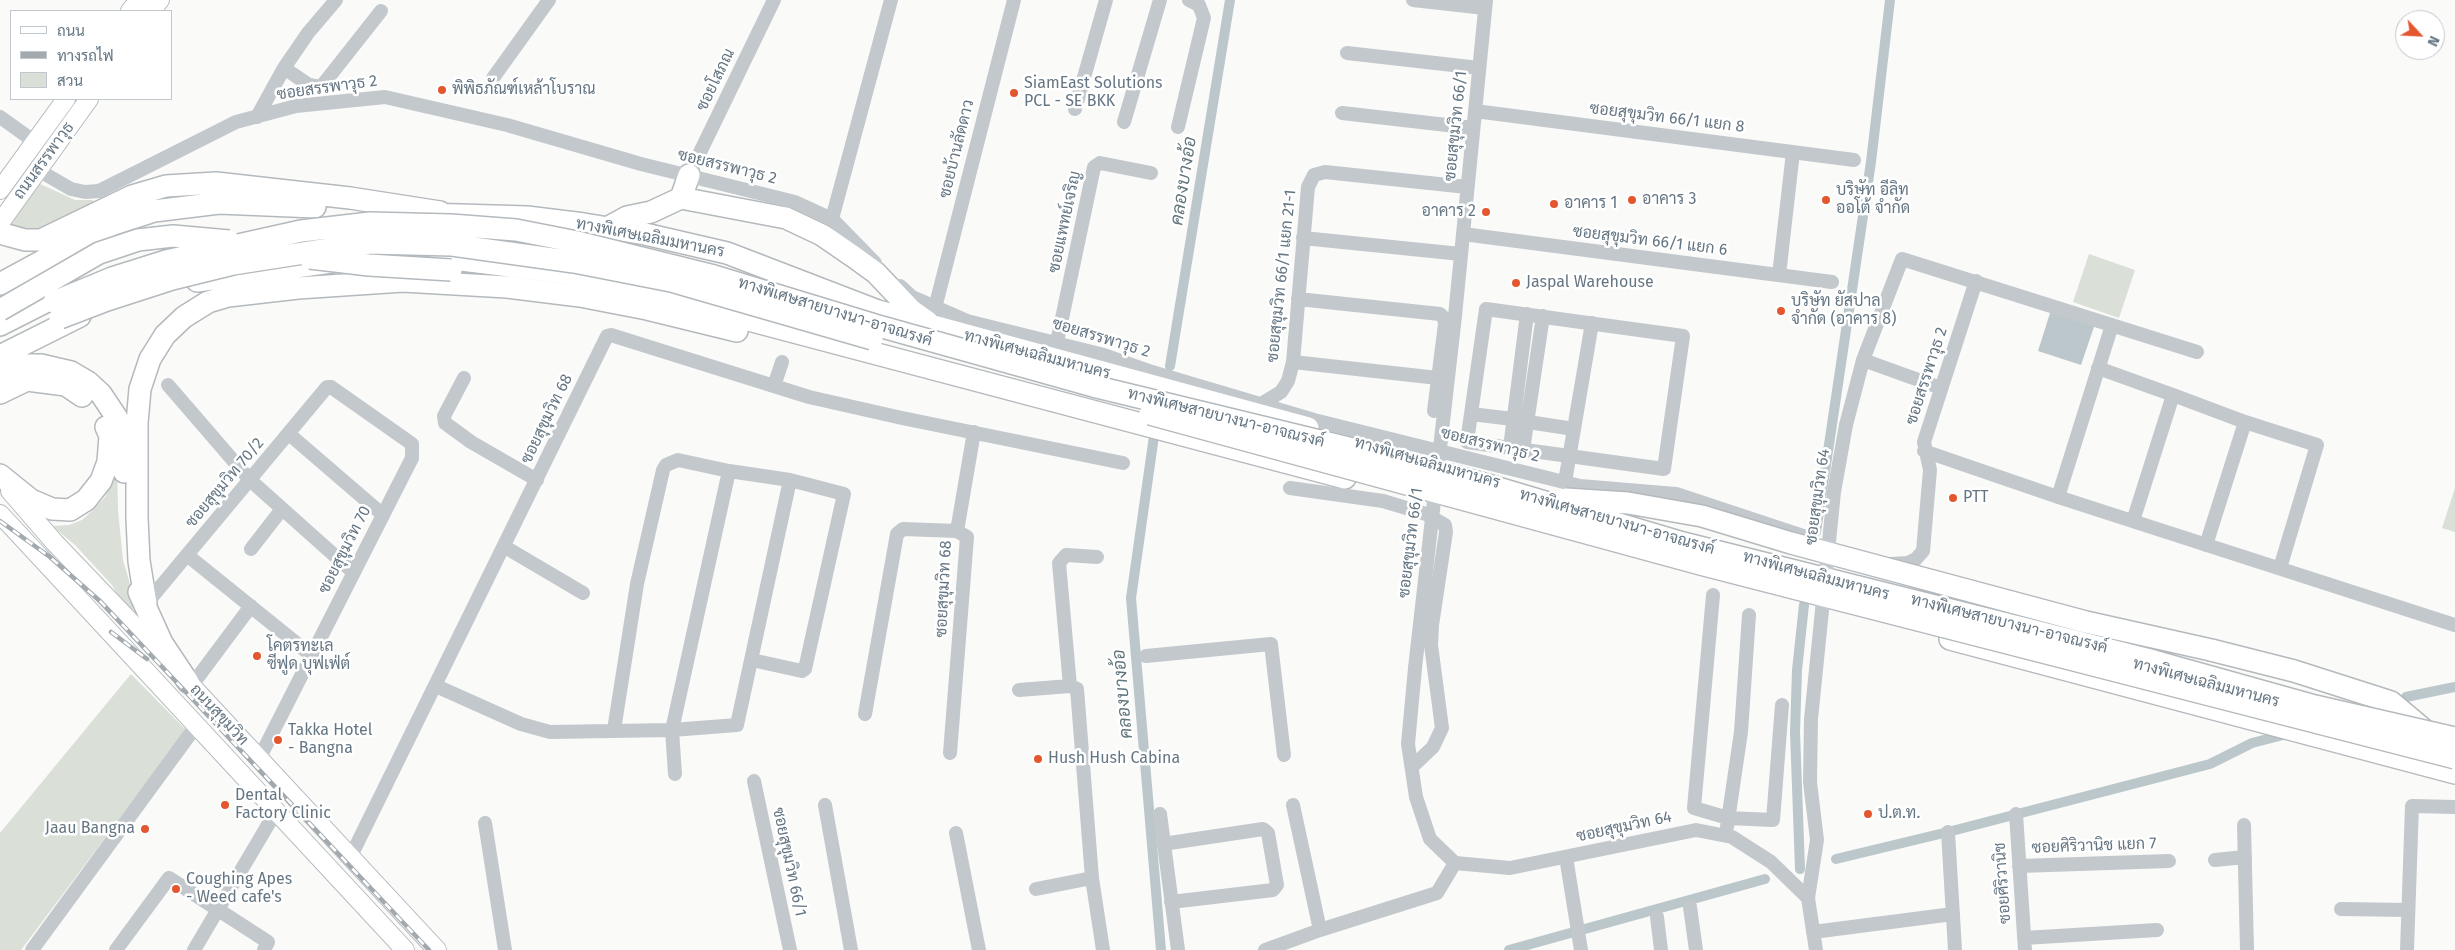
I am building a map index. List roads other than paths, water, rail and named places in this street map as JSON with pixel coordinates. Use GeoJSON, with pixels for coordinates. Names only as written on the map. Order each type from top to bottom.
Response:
{"type":"FeatureCollection","features":[{"type":"Feature","properties":{"kind":"highway"},"geometry":{"type":"LineString","coordinates":[[681,198],[689,175]]}},
{"type":"Feature","properties":{"kind":"highway"},"geometry":{"type":"LineString","coordinates":[[0,225],[9,234],[24,240],[41,240],[132,196],[166,186],[216,183],[350,198],[455,215]]}},
{"type":"Feature","properties":{"kind":"highway"},"geometry":{"type":"LineString","coordinates":[[605,228],[627,217],[651,212],[681,198],[786,218],[822,235],[876,274],[911,310],[936,318]]}},
{"type":"Feature","properties":{"kind":"highway"},"geometry":{"type":"LineString","coordinates":[[0,284],[114,224],[154,211],[219,203],[308,206],[390,214],[455,215]]}},
{"type":"Feature","properties":{"kind":"highway"},"geometry":{"type":"LineString","coordinates":[[0,325],[56,295],[118,270],[176,252],[270,230],[390,214]]}},
{"type":"Feature","properties":{"kind":"highway","name":"ทางพิเศษเฉลิมมหานคร"},"geometry":{"type":"LineString","coordinates":[[455,215],[527,217],[645,234],[727,252],[878,312],[936,318],[1296,425],[1537,494],[1688,541],[2337,719],[2449,742]]}},
{"type":"Feature","properties":{"kind":"highway","name":"ทางพิเศษสายบางนา-อาจณรงค์"},"geometry":{"type":"LineString","coordinates":[[0,333],[54,302],[112,278],[166,261],[301,230],[370,223],[451,225],[516,230],[577,242],[658,262],[1093,386],[1365,452],[1531,497],[1683,543],[2154,661],[2449,742]]}},
{"type":"Feature","properties":{"kind":"highway"},"geometry":{"type":"LineString","coordinates":[[0,310],[99,253],[138,240],[173,236],[219,238],[324,260],[452,270],[639,290]]}},
{"type":"Feature","properties":{"kind":"highway","name":"ทางพิเศษสายบางนา-อาจณรงค์"},"geometry":{"type":"LineString","coordinates":[[0,349],[60,318],[107,300],[198,272],[302,252],[368,243],[452,245],[574,262],[671,281],[803,320],[1704,565],[2455,758]]}},
{"type":"Feature","properties":{"kind":"highway"},"geometry":{"type":"LineString","coordinates":[[0,356],[69,320],[130,297],[183,283],[374,256],[452,259],[575,274],[639,290]]}},
{"type":"Feature","properties":{"kind":"highway"},"geometry":{"type":"LineString","coordinates":[[146,604],[137,525],[140,389],[150,359],[164,335],[184,317],[208,302],[228,296],[298,288],[403,281],[507,287],[580,296],[647,309],[775,340],[875,354]]}},
{"type":"Feature","properties":{"kind":"highway","name":"ทางพิเศษเฉลิมมหานคร"},"geometry":{"type":"LineString","coordinates":[[639,290],[1046,400],[1706,572],[2455,773]]}},
{"type":"Feature","properties":{"kind":"highway"},"geometry":{"type":"LineString","coordinates":[[0,378],[27,365],[41,365],[71,372],[88,382],[101,394],[117,418],[124,456],[125,540],[134,580],[162,642],[193,687]]}},
{"type":"Feature","properties":{"kind":"highway"},"geometry":{"type":"LineString","coordinates":[[0,394],[27,380],[66,385],[86,399],[101,415],[110,436],[108,462],[101,481],[86,500],[70,510],[52,509],[31,500],[0,475]]}},
{"type":"Feature","properties":{"kind":"highway"},"geometry":{"type":"LineString","coordinates":[[1531,497],[1628,503],[1702,516],[1791,543],[2078,620],[2294,671],[2391,702],[2449,742]]}},
{"type":"Feature","properties":{"kind":"main road"},"geometry":{"type":"LineString","coordinates":[[131,10],[139,0]]}},
{"type":"Feature","properties":{"kind":"main road"},"geometry":{"type":"LineString","coordinates":[[152,10],[160,0]]}},
{"type":"Feature","properties":{"kind":"main road","name":"ถนนสรรพาวุธ"},"geometry":{"type":"LineString","coordinates":[[0,190],[65,100]]}},
{"type":"Feature","properties":{"kind":"main road","name":"ถนนสรรพาวุธ"},"geometry":{"type":"LineString","coordinates":[[0,225],[88,100]]}},
{"type":"Feature","properties":{"kind":"main road","name":"ถนนสุขุมวิท"},"geometry":{"type":"LineString","coordinates":[[0,479],[55,543],[193,687],[437,950]]}},
{"type":"Feature","properties":{"kind":"main road","name":"ถนนสุขุมวิท"},"geometry":{"type":"LineString","coordinates":[[0,514],[335,875],[398,947]]}},
{"type":"Feature","properties":{"kind":"main road"},"geometry":{"type":"LineString","coordinates":[[0,529],[25,540]]}},
{"type":"Feature","properties":{"kind":"main road"},"geometry":{"type":"LineString","coordinates":[[335,875],[350,858]]}},
{"type":"Feature","properties":{"kind":"street"},"geometry":{"type":"LineString","coordinates":[[257,117],[284,68],[308,33],[336,0]]}},
{"type":"Feature","properties":{"kind":"street"},"geometry":{"type":"LineString","coordinates":[[493,78],[549,0]]}},
{"type":"Feature","properties":{"kind":"street","name":"ซอยโสภณ"},"geometry":{"type":"LineString","coordinates":[[689,175],[774,0]]}},
{"type":"Feature","properties":{"kind":"street"},"geometry":{"type":"LineString","coordinates":[[832,219],[890,0]]}},
{"type":"Feature","properties":{"kind":"street","name":"ซอยบ้านลัดดาว"},"geometry":{"type":"LineString","coordinates":[[936,318],[1014,0]]}},
{"type":"Feature","properties":{"kind":"street"},"geometry":{"type":"LineString","coordinates":[[1075,110],[1106,0]]}},
{"type":"Feature","properties":{"kind":"street"},"geometry":{"type":"LineString","coordinates":[[1124,122],[1160,0]]}},
{"type":"Feature","properties":{"kind":"street"},"geometry":{"type":"LineString","coordinates":[[1178,127],[1204,18],[1201,8],[1189,0]]}},
{"type":"Feature","properties":{"kind":"street"},"geometry":{"type":"LineString","coordinates":[[1414,0],[1486,4]]}},
{"type":"Feature","properties":{"kind":"street","name":"ซอยสุขุมวิท 66/1"},"geometry":{"type":"LineString","coordinates":[[1455,863],[1430,839],[1416,797],[1408,744],[1414,668],[1455,316],[1486,4]]}},
{"type":"Feature","properties":{"kind":"street"},"geometry":{"type":"LineString","coordinates":[[284,68],[309,85],[322,87],[381,11]]}},
{"type":"Feature","properties":{"kind":"street"},"geometry":{"type":"LineString","coordinates":[[1347,53],[1479,68]]}},
{"type":"Feature","properties":{"kind":"street","name":"ซอยสรรพาวุธ 2"},"geometry":{"type":"LineString","coordinates":[[38,170],[71,189],[85,192],[99,191],[236,122],[296,106],[385,97],[507,125],[641,164],[794,202],[832,219],[936,318],[967,321],[1057,342],[1314,420],[1580,486],[1676,494],[1894,565],[1916,559],[1923,551],[1930,470],[1924,450],[1924,442],[1976,281]]}},
{"type":"Feature","properties":{"kind":"street","name":"ซอยสุขุมวิท 66/1 แยก 8"},"geometry":{"type":"LineString","coordinates":[[1475,111],[1854,160]]}},
{"type":"Feature","properties":{"kind":"street"},"geometry":{"type":"LineString","coordinates":[[1342,114],[1473,128]]}},
{"type":"Feature","properties":{"kind":"street"},"geometry":{"type":"LineString","coordinates":[[0,117],[35,142]]}},
{"type":"Feature","properties":{"kind":"street"},"geometry":{"type":"LineString","coordinates":[[1779,275],[1793,152]]}},
{"type":"Feature","properties":{"kind":"street","name":"ซอยแพทย์เจริญ"},"geometry":{"type":"LineString","coordinates":[[1057,342],[1094,167],[1100,164],[1151,173]]}},
{"type":"Feature","properties":{"kind":"street","name":"ซอยสุขุมวิท 66/1 แยก 21-1"},"geometry":{"type":"LineString","coordinates":[[1261,404],[1280,392],[1288,381],[1293,362],[1308,187],[1314,174],[1325,172],[1468,187]]}},
{"type":"Feature","properties":{"kind":"street","name":"ซอยสุขุมวิท 66/1 แยก 6"},"geometry":{"type":"LineString","coordinates":[[1463,234],[1832,282]]}},
{"type":"Feature","properties":{"kind":"street"},"geometry":{"type":"LineString","coordinates":[[1304,238],[1461,254]]}},
{"type":"Feature","properties":{"kind":"street","name":"ซอยสุขุมวิท 64"},"geometry":{"type":"LineString","coordinates":[[1816,950],[1808,898],[1816,840],[1810,782],[1811,719],[1834,492],[1846,425],[1864,360],[1902,259],[1976,281]]}},
{"type":"Feature","properties":{"kind":"street"},"geometry":{"type":"LineString","coordinates":[[1976,281],[2197,352]]}},
{"type":"Feature","properties":{"kind":"street"},"geometry":{"type":"LineString","coordinates":[[1298,299],[1440,314],[1444,318],[1445,324],[1434,411]]}},
{"type":"Feature","properties":{"kind":"street"},"geometry":{"type":"LineString","coordinates":[[1486,309],[1527,314],[1683,336],[1664,469],[1467,442],[1486,309]]}},
{"type":"Feature","properties":{"kind":"street"},"geometry":{"type":"LineString","coordinates":[[1516,449],[1513,419],[1527,314]]}},
{"type":"Feature","properties":{"kind":"street"},"geometry":{"type":"LineString","coordinates":[[1516,449],[1528,422],[1543,316]]}},
{"type":"Feature","properties":{"kind":"street"},"geometry":{"type":"LineString","coordinates":[[1566,482],[1592,323]]}},
{"type":"Feature","properties":{"kind":"street"},"geometry":{"type":"LineString","coordinates":[[2058,497],[2112,325]]}},
{"type":"Feature","properties":{"kind":"street","name":"ซอยสุขุมวิท 68"},"geometry":{"type":"LineString","coordinates":[[350,858],[505,547],[607,336],[611,335],[809,397],[1123,463]]}},
{"type":"Feature","properties":{"kind":"street"},"geometry":{"type":"LineString","coordinates":[[1864,360],[1941,388]]}},
{"type":"Feature","properties":{"kind":"street"},"geometry":{"type":"LineString","coordinates":[[774,386],[782,362]]}},
{"type":"Feature","properties":{"kind":"street"},"geometry":{"type":"LineString","coordinates":[[1293,362],[1438,378]]}},
{"type":"Feature","properties":{"kind":"street"},"geometry":{"type":"LineString","coordinates":[[2098,368],[2245,422],[2316,445],[2280,568]]}},
{"type":"Feature","properties":{"kind":"street"},"geometry":{"type":"LineString","coordinates":[[464,378],[444,416],[445,422],[471,442],[537,480]]}},
{"type":"Feature","properties":{"kind":"street"},"geometry":{"type":"LineString","coordinates":[[168,385],[250,480],[353,572]]}},
{"type":"Feature","properties":{"kind":"street","name":"ซอยสุขุมวิท 70/2"},"geometry":{"type":"LineString","coordinates":[[146,604],[327,387],[331,387]]}},
{"type":"Feature","properties":{"kind":"street","name":"ซอยสุขุมวิท 70"},"geometry":{"type":"LineString","coordinates":[[259,759],[412,458],[412,444],[331,387]]}},
{"type":"Feature","properties":{"kind":"street"},"geometry":{"type":"LineString","coordinates":[[2133,521],[2173,395]]}},
{"type":"Feature","properties":{"kind":"street"},"geometry":{"type":"LineString","coordinates":[[1471,414],[1513,419]]}},
{"type":"Feature","properties":{"kind":"street"},"geometry":{"type":"LineString","coordinates":[[1528,422],[1574,428]]}},
{"type":"Feature","properties":{"kind":"street"},"geometry":{"type":"LineString","coordinates":[[2206,545],[2245,422]]}},
{"type":"Feature","properties":{"kind":"street","name":"ซอยสุขุมวิท 68"},"geometry":{"type":"LineString","coordinates":[[950,753],[967,537],[957,530],[974,432]]}},
{"type":"Feature","properties":{"kind":"street"},"geometry":{"type":"LineString","coordinates":[[289,434],[382,514]]}},
{"type":"Feature","properties":{"kind":"street"},"geometry":{"type":"LineString","coordinates":[[1924,450],[2058,497],[2455,625]]}},
{"type":"Feature","properties":{"kind":"street"},"geometry":{"type":"LineString","coordinates":[[614,730],[637,584],[663,470],[666,466],[678,460],[729,471],[790,480],[841,492],[844,496],[805,669],[802,671],[752,660]]}},
{"type":"Feature","properties":{"kind":"street"},"geometry":{"type":"LineString","coordinates":[[675,774],[672,730],[729,471]]}},
{"type":"Feature","properties":{"kind":"street"},"geometry":{"type":"LineString","coordinates":[[436,686],[521,724],[550,732],[672,730],[738,725],[790,480]]}},
{"type":"Feature","properties":{"kind":"street"},"geometry":{"type":"LineString","coordinates":[[1290,488],[1383,501],[1426,514],[1445,525],[1446,532],[1432,625],[1431,645],[1442,728],[1433,747],[1412,767]]}},
{"type":"Feature","properties":{"kind":"street"},"geometry":{"type":"LineString","coordinates":[[251,549],[282,509]]}},
{"type":"Feature","properties":{"kind":"street"},"geometry":{"type":"LineString","coordinates":[[865,714],[897,534],[903,529],[957,530]]}},
{"type":"Feature","properties":{"kind":"street"},"geometry":{"type":"LineString","coordinates":[[505,547],[582,593]]}},
{"type":"Feature","properties":{"kind":"street"},"geometry":{"type":"LineString","coordinates":[[187,555],[311,655]]}},
{"type":"Feature","properties":{"kind":"street"},"geometry":{"type":"LineString","coordinates":[[1070,686],[1059,563],[1066,555],[1097,557]]}},
{"type":"Feature","properties":{"kind":"street"},"geometry":{"type":"LineString","coordinates":[[1713,595],[1694,808],[1728,818],[1773,820],[1782,705]]}},
{"type":"Feature","properties":{"kind":"street"},"geometry":{"type":"LineString","coordinates":[[193,687],[251,606]]}},
{"type":"Feature","properties":{"kind":"street"},"geometry":{"type":"LineString","coordinates":[[1726,836],[1740,732],[1749,615]]}},
{"type":"Feature","properties":{"kind":"street"},"geometry":{"type":"LineString","coordinates":[[1146,656],[1271,644],[1284,755]]}},
{"type":"Feature","properties":{"kind":"street"},"geometry":{"type":"LineString","coordinates":[[1019,690],[1070,686],[1077,689],[1092,878],[1103,950]]}},
{"type":"Feature","properties":{"kind":"street"},"geometry":{"type":"LineString","coordinates":[[32,950],[196,726]]}},
{"type":"Feature","properties":{"kind":"street","name":"ซอยสุขุมวิท 66/1"},"geometry":{"type":"LineString","coordinates":[[754,781],[790,950]]}},
{"type":"Feature","properties":{"kind":"street"},"geometry":{"type":"LineString","coordinates":[[825,805],[851,950]]}},
{"type":"Feature","properties":{"kind":"street"},"geometry":{"type":"LineString","coordinates":[[1293,805],[1320,930]]}},
{"type":"Feature","properties":{"kind":"street"},"geometry":{"type":"LineString","coordinates":[[2407,950],[2412,806],[2455,807]]}},
{"type":"Feature","properties":{"kind":"street"},"geometry":{"type":"LineString","coordinates":[[194,950],[275,812]]}},
{"type":"Feature","properties":{"kind":"street"},"geometry":{"type":"LineString","coordinates":[[1160,814],[1178,950]]}},
{"type":"Feature","properties":{"kind":"street","name":"ซอยศิริวานิช"},"geometry":{"type":"LineString","coordinates":[[2016,814],[2025,944]]}},
{"type":"Feature","properties":{"kind":"street"},"geometry":{"type":"LineString","coordinates":[[485,823],[504,950]]}},
{"type":"Feature","properties":{"kind":"street"},"geometry":{"type":"LineString","coordinates":[[2244,825],[2247,950]]}},
{"type":"Feature","properties":{"kind":"street"},"geometry":{"type":"LineString","coordinates":[[1163,844],[1263,829],[1268,833],[1277,885],[1273,890],[1171,902]]}},
{"type":"Feature","properties":{"kind":"street","name":"ซอยสุขุมวิท 64"},"geometry":{"type":"LineString","coordinates":[[1455,863],[1510,868],[1696,830],[1732,837],[1771,862],[1808,898]]}},
{"type":"Feature","properties":{"kind":"street"},"geometry":{"type":"LineString","coordinates":[[1948,832],[1955,950]]}},
{"type":"Feature","properties":{"kind":"street"},"geometry":{"type":"LineString","coordinates":[[956,833],[979,950]]}},
{"type":"Feature","properties":{"kind":"street"},"geometry":{"type":"LineString","coordinates":[[1566,857],[1580,946]]}},
{"type":"Feature","properties":{"kind":"street"},"geometry":{"type":"LineString","coordinates":[[2215,860],[2245,857]]}},
{"type":"Feature","properties":{"kind":"street","name":"ซอยศิริวานิช แยก 7"},"geometry":{"type":"LineString","coordinates":[[2019,866],[2170,861]]}},
{"type":"Feature","properties":{"kind":"street"},"geometry":{"type":"LineString","coordinates":[[1266,950],[1320,930],[1437,893],[1455,863]]}},
{"type":"Feature","properties":{"kind":"street"},"geometry":{"type":"LineString","coordinates":[[116,950],[169,878],[268,942],[264,950]]}},
{"type":"Feature","properties":{"kind":"street"},"geometry":{"type":"LineString","coordinates":[[1036,889],[1092,878]]}},
{"type":"Feature","properties":{"kind":"street"},"geometry":{"type":"LineString","coordinates":[[1690,907],[1696,950]]}},
{"type":"Feature","properties":{"kind":"street"},"geometry":{"type":"LineString","coordinates":[[2341,909],[2408,910]]}},
{"type":"Feature","properties":{"kind":"street"},"geometry":{"type":"LineString","coordinates":[[1813,932],[1953,914]]}},
{"type":"Feature","properties":{"kind":"street"},"geometry":{"type":"LineString","coordinates":[[1657,917],[1661,950]]}},
{"type":"Feature","properties":{"kind":"street"},"geometry":{"type":"LineString","coordinates":[[2025,944],[2158,930]]}},
{"type":"Feature","properties":{"kind":"waterway","name":"คลองบางอ้อ"},"geometry":{"type":"LineString","coordinates":[[1170,366],[1230,0]]}},
{"type":"Feature","properties":{"kind":"waterway"},"geometry":{"type":"LineString","coordinates":[[1816,532],[1871,162],[1890,0]]}},
{"type":"Feature","properties":{"kind":"waterway","name":"คลองบางอ้อ"},"geometry":{"type":"LineString","coordinates":[[1154,436],[1131,598],[1161,950]]}},
{"type":"Feature","properties":{"kind":"waterway"},"geometry":{"type":"LineString","coordinates":[[1800,869],[1795,732],[1797,670],[1804,605]]}},
{"type":"Feature","properties":{"kind":"waterway"},"geometry":{"type":"LineString","coordinates":[[2406,697],[2455,687]]}},
{"type":"Feature","properties":{"kind":"waterway"},"geometry":{"type":"LineString","coordinates":[[1836,859],[2210,764],[2252,743],[2283,735]]}},
{"type":"Feature","properties":{"kind":"waterway"},"geometry":{"type":"LineString","coordinates":[[1509,950],[1765,879]]}},
{"type":"Feature","properties":{"kind":"railway"},"geometry":{"type":"LineString","coordinates":[[0,521],[50,557],[101,602],[429,950]]}},
{"type":"Feature","properties":{"kind":"railway"},"geometry":{"type":"LineString","coordinates":[[111,632],[147,659]]}},
{"type":"Feature","properties":{"kind":"place","name":"พิพิธภัณฑ์เหล้าโบราณ"},"geometry":{"type":"Point","coordinates":[442,90]}},
{"type":"Feature","properties":{"kind":"place","name":"SiamEast Solutions PCL - SE BKK"},"geometry":{"type":"Point","coordinates":[1014,93]}},
{"type":"Feature","properties":{"kind":"place","name":"อาคาร 3"},"geometry":{"type":"Point","coordinates":[1632,200]}},
{"type":"Feature","properties":{"kind":"place","name":"บริษัท อีลิท ออโต้ จำกัด"},"geometry":{"type":"Point","coordinates":[1826,200]}},
{"type":"Feature","properties":{"kind":"place","name":"อาคาร 1"},"geometry":{"type":"Point","coordinates":[1554,204]}},
{"type":"Feature","properties":{"kind":"place","name":"อาคาร 2"},"geometry":{"type":"Point","coordinates":[1486,212]}},
{"type":"Feature","properties":{"kind":"place","name":"Jaspal Warehouse"},"geometry":{"type":"Point","coordinates":[1516,283]}},
{"type":"Feature","properties":{"kind":"place","name":"บริษัท ยัสปาล จำกัด (อาคาร 8)"},"geometry":{"type":"Point","coordinates":[1781,311]}},
{"type":"Feature","properties":{"kind":"place","name":"PTT"},"geometry":{"type":"Point","coordinates":[1953,498]}},
{"type":"Feature","properties":{"kind":"place","name":"โคตรทะเล ซีฟูด บุฟเฟ่ต์"},"geometry":{"type":"Point","coordinates":[257,656]}},
{"type":"Feature","properties":{"kind":"place","name":"Takka Hotel - Bangna"},"geometry":{"type":"Point","coordinates":[278,740]}},
{"type":"Feature","properties":{"kind":"place","name":"Hush Hush Cabina"},"geometry":{"type":"Point","coordinates":[1038,759]}},
{"type":"Feature","properties":{"kind":"place","name":"Dental Factory Clinic"},"geometry":{"type":"Point","coordinates":[225,805]}},
{"type":"Feature","properties":{"kind":"place","name":"ป.ต.ท."},"geometry":{"type":"Point","coordinates":[1868,814]}},
{"type":"Feature","properties":{"kind":"place","name":"Jaau Bangna"},"geometry":{"type":"Point","coordinates":[145,829]}},
{"type":"Feature","properties":{"kind":"place","name":"Coughing Apes - Weed cafe's"},"geometry":{"type":"Point","coordinates":[176,889]}}]}
